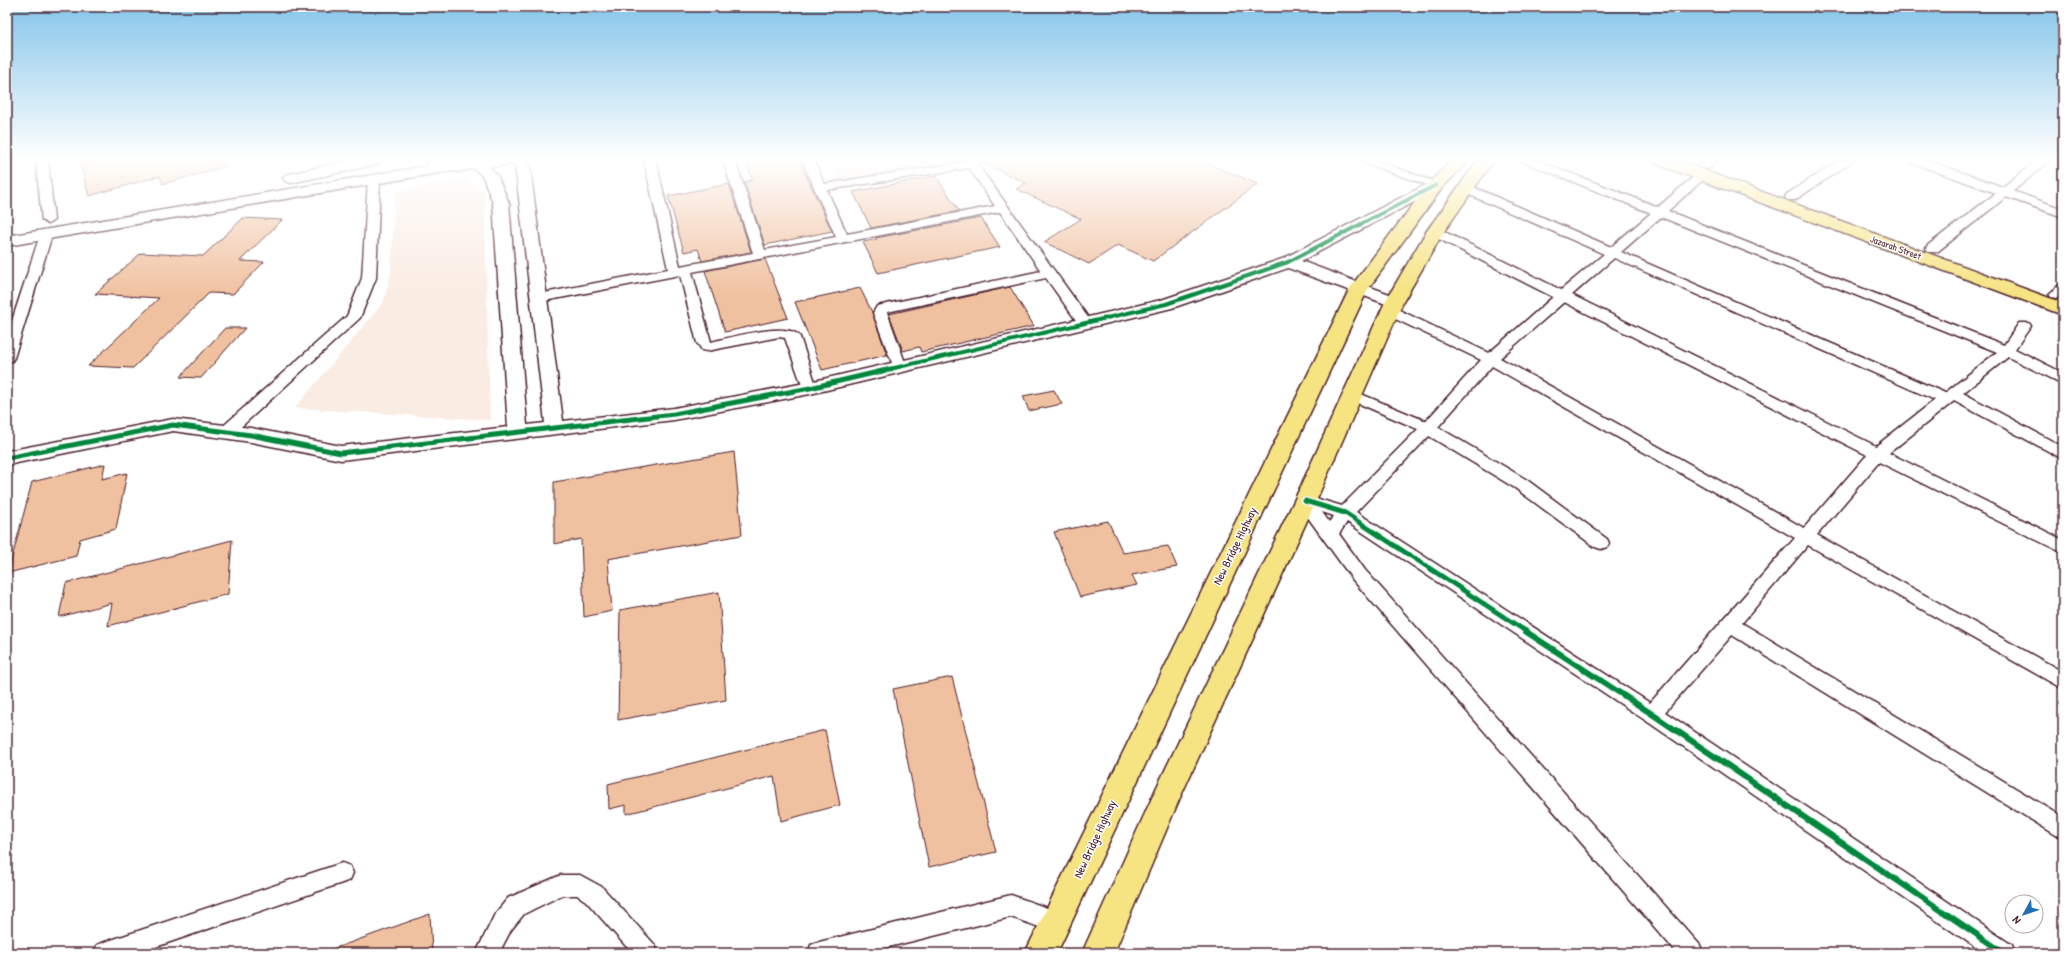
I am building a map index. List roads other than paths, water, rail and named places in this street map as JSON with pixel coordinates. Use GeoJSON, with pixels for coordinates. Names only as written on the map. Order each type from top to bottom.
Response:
{"type":"FeatureCollection","features":[{"type":"Feature","properties":{"kind":"main road"},"geometry":{"type":"LineString","coordinates":[[7,241],[47,228],[159,205]]}},
{"type":"Feature","properties":{"kind":"main road"},"geometry":{"type":"LineString","coordinates":[[7,227],[47,228],[202,205]]}},
{"type":"Feature","properties":{"kind":"main road","name":"New Bridge Highway"},"geometry":{"type":"LineString","coordinates":[[1041,953],[1359,288],[1421,205]]}},
{"type":"Feature","properties":{"kind":"main road"},"geometry":{"type":"LineString","coordinates":[[1098,953],[1165,800],[1305,501],[1350,395],[1392,306],[1435,232],[1456,205]]}},
{"type":"Feature","properties":{"kind":"main road","name":"Jazarah Street"},"geometry":{"type":"LineString","coordinates":[[1809,205],[2061,297]]}},
{"type":"Feature","properties":{"kind":"main road","name":"Jazarah Street"},"geometry":{"type":"LineString","coordinates":[[1810,205],[2061,297]]}},
{"type":"Feature","properties":{"kind":"street"},"geometry":{"type":"LineString","coordinates":[[7,358],[47,228],[45,205]]}},
{"type":"Feature","properties":{"kind":"street"},"geometry":{"type":"LineString","coordinates":[[226,432],[353,318],[369,278],[373,205]]}},
{"type":"Feature","properties":{"kind":"street"},"geometry":{"type":"LineString","coordinates":[[501,205],[518,432]]}},
{"type":"Feature","properties":{"kind":"street"},"geometry":{"type":"LineString","coordinates":[[528,205],[555,428]]}},
{"type":"Feature","properties":{"kind":"street"},"geometry":{"type":"LineString","coordinates":[[662,205],[680,270],[704,343],[707,347],[779,333],[789,334],[793,337],[810,388]]}},
{"type":"Feature","properties":{"kind":"street"},"geometry":{"type":"LineString","coordinates":[[744,205],[760,255]]}},
{"type":"Feature","properties":{"kind":"street"},"geometry":{"type":"LineString","coordinates":[[828,205],[843,239]]}},
{"type":"Feature","properties":{"kind":"street"},"geometry":{"type":"LineString","coordinates":[[1001,205],[1085,323]]}},
{"type":"Feature","properties":{"kind":"street"},"geometry":{"type":"LineString","coordinates":[[7,458],[173,425],[226,432],[341,453],[674,414],[810,388],[900,368],[1166,304],[1288,262],[1398,205]]}},
{"type":"Feature","properties":{"kind":"street"},"geometry":{"type":"LineString","coordinates":[[1501,205],[1950,396],[2063,454]]}},
{"type":"Feature","properties":{"kind":"street"},"geometry":{"type":"LineString","coordinates":[[1641,205],[2007,351],[2063,379]]}},
{"type":"Feature","properties":{"kind":"street"},"geometry":{"type":"LineString","coordinates":[[1329,535],[1346,513],[1428,428],[1490,359],[1667,205]]}},
{"type":"Feature","properties":{"kind":"street"},"geometry":{"type":"LineString","coordinates":[[1932,249],[1989,205]]}},
{"type":"Feature","properties":{"kind":"street"},"geometry":{"type":"LineString","coordinates":[[2042,205],[2063,212]]}},
{"type":"Feature","properties":{"kind":"street"},"geometry":{"type":"LineString","coordinates":[[539,298],[1003,208]]}},
{"type":"Feature","properties":{"kind":"street"},"geometry":{"type":"LineString","coordinates":[[1435,232],[2063,547]]}},
{"type":"Feature","properties":{"kind":"street"},"geometry":{"type":"LineString","coordinates":[[1288,262],[1359,288],[1490,359],[2063,681]]}},
{"type":"Feature","properties":{"kind":"street"},"geometry":{"type":"LineString","coordinates":[[900,368],[880,313],[882,309],[1050,273]]}},
{"type":"Feature","properties":{"kind":"street"},"geometry":{"type":"LineString","coordinates":[[1652,714],[1878,453],[2007,351],[2024,326]]}},
{"type":"Feature","properties":{"kind":"street"},"geometry":{"type":"LineString","coordinates":[[1350,395],[1428,428],[1521,484],[1601,543]]}},
{"type":"Feature","properties":{"kind":"street"},"geometry":{"type":"LineString","coordinates":[[1305,501],[1346,513],[1652,714],[2004,953]]}},
{"type":"Feature","properties":{"kind":"street"},"geometry":{"type":"LineString","coordinates":[[1305,501],[1359,575],[1692,953]]}},
{"type":"Feature","properties":{"kind":"street"},"geometry":{"type":"LineString","coordinates":[[1729,624],[2063,828]]}},
{"type":"Feature","properties":{"kind":"street"},"geometry":{"type":"LineString","coordinates":[[105,953],[342,873]]}},
{"type":"Feature","properties":{"kind":"street"},"geometry":{"type":"LineString","coordinates":[[487,953],[503,922],[516,906],[561,885],[580,885],[594,894],[647,953]]}},
{"type":"Feature","properties":{"kind":"street"},"geometry":{"type":"LineString","coordinates":[[819,953],[1011,906],[1056,922]]}}]}
